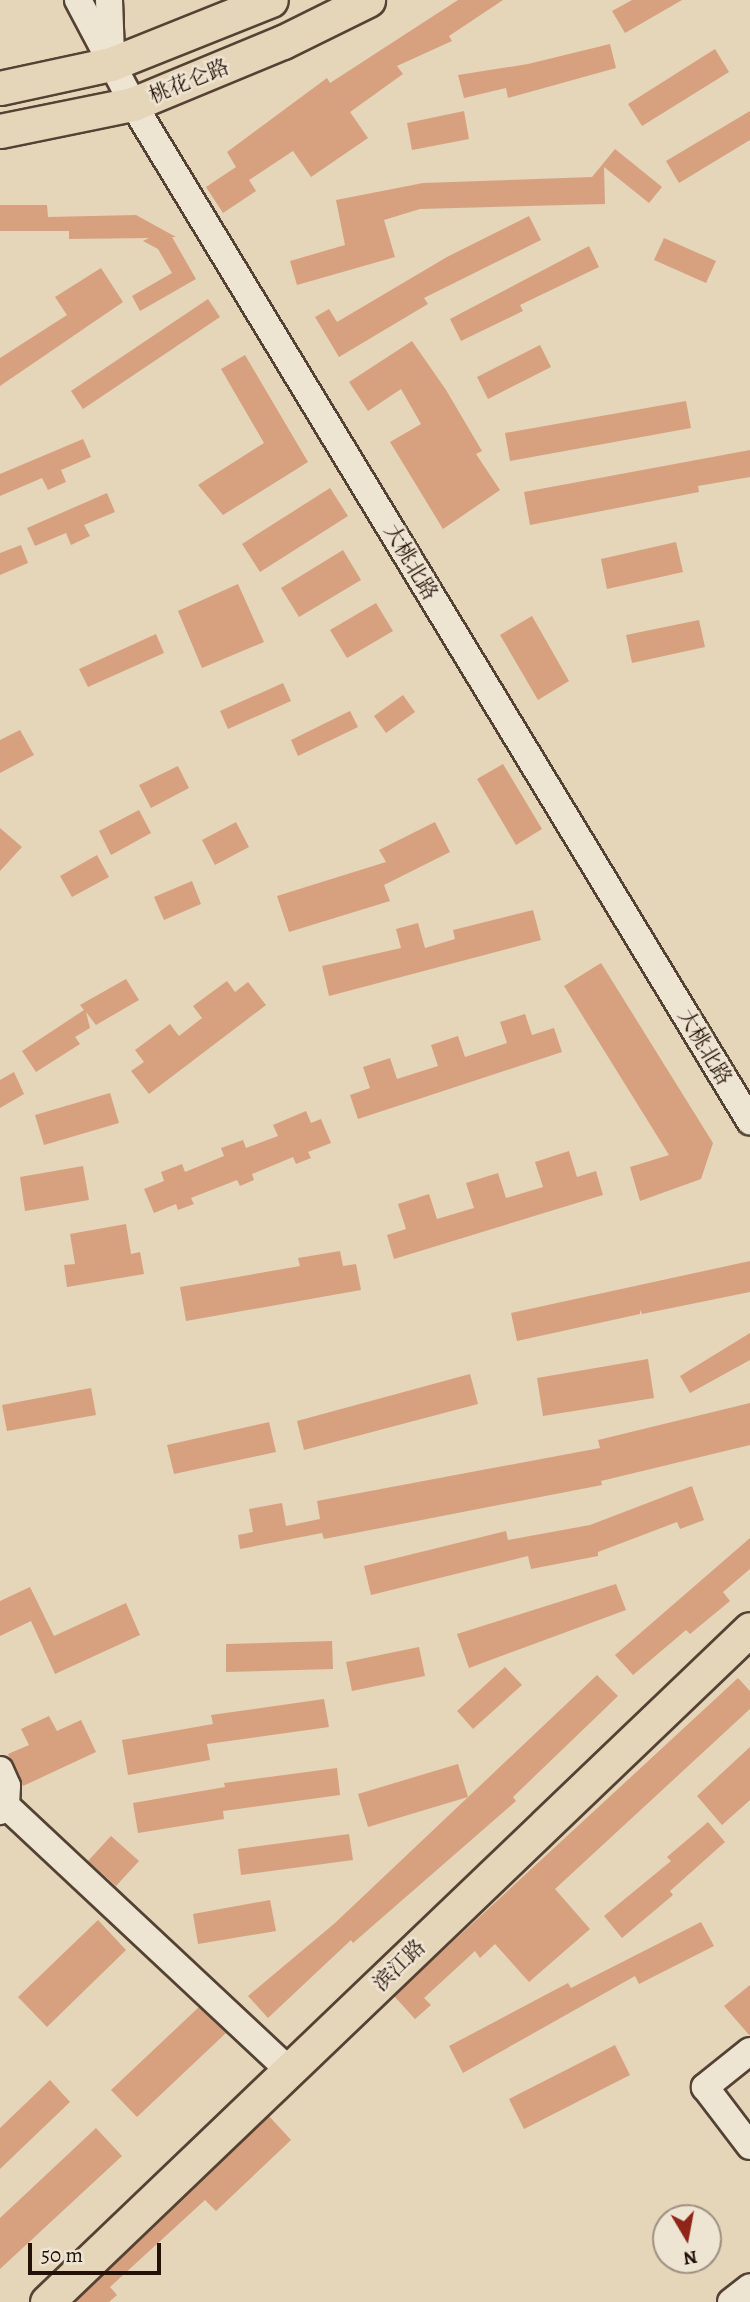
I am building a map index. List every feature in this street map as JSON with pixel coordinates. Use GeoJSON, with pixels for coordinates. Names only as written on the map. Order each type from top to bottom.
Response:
{"type":"FeatureCollection","features":[{"type":"Feature","properties":{"kind":"main road"},"geometry":{"type":"LineString","coordinates":[[0,88],[111,64],[271,0]]}},
{"type":"Feature","properties":{"kind":"main road","name":"桃花仑路"},"geometry":{"type":"LineString","coordinates":[[0,131],[133,104],[283,42],[368,0]]}},
{"type":"Feature","properties":{"kind":"main road","name":"滨江路"},"geometry":{"type":"LineString","coordinates":[[47,2302],[750,1629]]}},
{"type":"Feature","properties":{"kind":"street","name":"大桃北路"},"geometry":{"type":"LineString","coordinates":[[78,0],[133,104],[750,1121]]}},
{"type":"Feature","properties":{"kind":"street"},"geometry":{"type":"LineString","coordinates":[[108,0],[111,64]]}},
{"type":"Feature","properties":{"kind":"street"},"geometry":{"type":"LineString","coordinates":[[0,1770],[7,1786],[2,1806],[219,1999],[289,2070]]}},
{"type":"Feature","properties":{"kind":"street"},"geometry":{"type":"LineString","coordinates":[[750,2051],[705,2087],[750,2146]]}},
{"type":"Feature","properties":{"kind":"street"},"geometry":{"type":"LineString","coordinates":[[731,2302],[750,2287]]}},
{"type":"Feature","properties":{"kind":"building"},"geometry":{"type":"Polygon","coordinates":[[[458,0],[503,0],[449,36],[452,41],[397,66],[403,74],[350,112],[368,138],[311,177],[293,151],[249,180],[256,191],[223,213],[206,187],[236,167],[227,152],[327,78],[330,83],[458,0]]]}},
{"type":"Feature","properties":{"kind":"building"},"geometry":{"type":"Polygon","coordinates":[[[632,0],[682,0],[625,33],[612,11],[632,0]]]}},
{"type":"Feature","properties":{"kind":"building"},"geometry":{"type":"Polygon","coordinates":[[[610,44],[616,68],[508,98],[506,88],[464,98],[458,75],[528,64],[610,44]]]}},
{"type":"Feature","properties":{"kind":"building"},"geometry":{"type":"Polygon","coordinates":[[[715,49],[729,72],[642,126],[628,104],[715,49]]]}},
{"type":"Feature","properties":{"kind":"building"},"geometry":{"type":"Polygon","coordinates":[[[464,111],[469,139],[412,150],[407,123],[464,111]]]}},
{"type":"Feature","properties":{"kind":"building"},"geometry":{"type":"Polygon","coordinates":[[[750,111],[750,140],[679,183],[666,161],[750,111]]]}},
{"type":"Feature","properties":{"kind":"building"},"geometry":{"type":"Polygon","coordinates":[[[615,149],[662,187],[649,203],[604,167],[605,204],[420,209],[384,220],[395,257],[297,285],[290,261],[345,245],[336,200],[423,183],[592,177],[615,149]]]}},
{"type":"Feature","properties":{"kind":"building"},"geometry":{"type":"Polygon","coordinates":[[[0,205],[47,205],[48,217],[136,215],[176,237],[172,237],[196,279],[140,311],[132,296],[172,273],[158,249],[143,241],[149,238],[69,239],[69,231],[0,231],[0,205]]]}},
{"type":"Feature","properties":{"kind":"building"},"geometry":{"type":"Polygon","coordinates":[[[529,216],[541,240],[424,298],[428,304],[339,357],[315,317],[329,309],[337,322],[447,257],[529,216]]]}},
{"type":"Feature","properties":{"kind":"building"},"geometry":{"type":"Polygon","coordinates":[[[664,238],[716,261],[706,283],[654,260],[664,238]]]}},
{"type":"Feature","properties":{"kind":"building"},"geometry":{"type":"Polygon","coordinates":[[[589,246],[599,267],[520,305],[523,311],[461,341],[450,319],[589,246]]]}},
{"type":"Feature","properties":{"kind":"building"},"geometry":{"type":"Polygon","coordinates":[[[101,268],[123,302],[0,386],[0,358],[67,315],[55,297],[101,268]]]}},
{"type":"Feature","properties":{"kind":"building"},"geometry":{"type":"Polygon","coordinates":[[[208,299],[220,317],[83,409],[71,391],[208,299]]]}},
{"type":"Feature","properties":{"kind":"building"},"geometry":{"type":"Polygon","coordinates":[[[412,341],[446,390],[482,451],[476,454],[500,490],[443,529],[390,442],[421,424],[401,389],[368,411],[349,382],[412,341]]]}},
{"type":"Feature","properties":{"kind":"building"},"geometry":{"type":"Polygon","coordinates":[[[540,345],[551,367],[488,399],[477,377],[540,345]]]}},
{"type":"Feature","properties":{"kind":"building"},"geometry":{"type":"Polygon","coordinates":[[[245,355],[308,462],[223,515],[198,485],[264,443],[221,369],[245,355]]]}},
{"type":"Feature","properties":{"kind":"building"},"geometry":{"type":"Polygon","coordinates":[[[686,401],[691,428],[510,461],[505,433],[686,401]]]}},
{"type":"Feature","properties":{"kind":"building"},"geometry":{"type":"Polygon","coordinates":[[[83,439],[91,457],[61,470],[66,482],[48,490],[42,478],[0,496],[0,474],[83,439]]]}},
{"type":"Feature","properties":{"kind":"building"},"geometry":{"type":"Polygon","coordinates":[[[750,450],[750,477],[698,486],[699,492],[530,525],[524,492],[750,450]]]}},
{"type":"Feature","properties":{"kind":"building"},"geometry":{"type":"Polygon","coordinates":[[[330,488],[348,516],[260,572],[242,544],[330,488]]]}},
{"type":"Feature","properties":{"kind":"building"},"geometry":{"type":"Polygon","coordinates":[[[107,493],[115,512],[84,525],[90,536],[71,545],[66,533],[35,546],[27,528],[107,493]]]}},
{"type":"Feature","properties":{"kind":"building"},"geometry":{"type":"Polygon","coordinates":[[[676,542],[683,572],[607,589],[601,559],[676,542]]]}},
{"type":"Feature","properties":{"kind":"building"},"geometry":{"type":"Polygon","coordinates":[[[21,545],[28,563],[0,575],[0,553],[21,545]]]}},
{"type":"Feature","properties":{"kind":"building"},"geometry":{"type":"Polygon","coordinates":[[[343,550],[361,580],[299,617],[281,588],[343,550]]]}},
{"type":"Feature","properties":{"kind":"building"},"geometry":{"type":"Polygon","coordinates":[[[238,584],[264,642],[202,668],[178,611],[238,584]]]}},
{"type":"Feature","properties":{"kind":"building"},"geometry":{"type":"Polygon","coordinates":[[[376,603],[393,631],[347,658],[330,630],[376,603]]]}},
{"type":"Feature","properties":{"kind":"building"},"geometry":{"type":"Polygon","coordinates":[[[532,616],[569,681],[538,700],[500,635],[532,616]]]}},
{"type":"Feature","properties":{"kind":"building"},"geometry":{"type":"Polygon","coordinates":[[[699,620],[705,647],[632,663],[626,635],[699,620]]]}},
{"type":"Feature","properties":{"kind":"building"},"geometry":{"type":"Polygon","coordinates":[[[156,634],[164,653],[88,687],[79,669],[156,634]]]}},
{"type":"Feature","properties":{"kind":"building"},"geometry":{"type":"Polygon","coordinates":[[[283,683],[291,701],[228,729],[220,711],[283,683]]]}},
{"type":"Feature","properties":{"kind":"building"},"geometry":{"type":"Polygon","coordinates":[[[403,695],[415,712],[386,733],[374,716],[403,695]]]}},
{"type":"Feature","properties":{"kind":"building"},"geometry":{"type":"Polygon","coordinates":[[[350,711],[358,727],[298,756],[291,740],[350,711]]]}},
{"type":"Feature","properties":{"kind":"building"},"geometry":{"type":"Polygon","coordinates":[[[20,730],[34,755],[0,773],[0,740],[20,730]]]}},
{"type":"Feature","properties":{"kind":"building"},"geometry":{"type":"Polygon","coordinates":[[[503,764],[542,829],[516,845],[477,779],[503,764]]]}},
{"type":"Feature","properties":{"kind":"building"},"geometry":{"type":"Polygon","coordinates":[[[178,766],[189,788],[151,808],[139,785],[178,766]]]}},
{"type":"Feature","properties":{"kind":"building"},"geometry":{"type":"Polygon","coordinates":[[[139,810],[151,833],[111,855],[99,831],[139,810]]]}},
{"type":"Feature","properties":{"kind":"building"},"geometry":{"type":"Polygon","coordinates":[[[236,822],[249,847],[215,865],[202,840],[236,822]]]}},
{"type":"Feature","properties":{"kind":"building"},"geometry":{"type":"Polygon","coordinates":[[[435,822],[450,852],[384,885],[390,901],[289,932],[277,896],[386,862],[379,850],[435,822]]]}},
{"type":"Feature","properties":{"kind":"building"},"geometry":{"type":"Polygon","coordinates":[[[0,828],[22,847],[0,871],[0,828]]]}},
{"type":"Feature","properties":{"kind":"building"},"geometry":{"type":"Polygon","coordinates":[[[97,855],[109,877],[72,897],[60,876],[97,855]]]}},
{"type":"Feature","properties":{"kind":"building"},"geometry":{"type":"Polygon","coordinates":[[[192,881],[201,904],[164,920],[154,897],[192,881]]]}},
{"type":"Feature","properties":{"kind":"building"},"geometry":{"type":"Polygon","coordinates":[[[533,910],[541,940],[329,996],[322,966],[401,948],[396,929],[418,923],[425,948],[455,939],[453,930],[533,910]]]}},
{"type":"Feature","properties":{"kind":"building"},"geometry":{"type":"Polygon","coordinates":[[[601,963],[713,1143],[701,1179],[640,1201],[630,1167],[669,1155],[564,986],[601,963]]]}},
{"type":"Feature","properties":{"kind":"building"},"geometry":{"type":"Polygon","coordinates":[[[126,979],[139,1000],[96,1025],[86,1012],[90,1028],[75,1037],[80,1044],[36,1072],[22,1051],[84,1010],[80,1005],[126,979]]]}},
{"type":"Feature","properties":{"kind":"building"},"geometry":{"type":"Polygon","coordinates":[[[227,981],[235,992],[248,982],[266,1005],[149,1094],[131,1071],[144,1062],[135,1050],[170,1024],[179,1036],[202,1018],[193,1006],[227,981]]]}},
{"type":"Feature","properties":{"kind":"building"},"geometry":{"type":"Polygon","coordinates":[[[525,1014],[532,1035],[554,1028],[562,1052],[358,1119],[350,1095],[370,1088],[363,1067],[390,1058],[397,1079],[438,1066],[431,1045],[458,1036],[465,1057],[507,1043],[500,1022],[525,1014]]]}},
{"type":"Feature","properties":{"kind":"building"},"geometry":{"type":"Polygon","coordinates":[[[14,1072],[24,1094],[0,1108],[0,1080],[14,1072]]]}},
{"type":"Feature","properties":{"kind":"building"},"geometry":{"type":"Polygon","coordinates":[[[110,1093],[119,1123],[44,1145],[35,1115],[110,1093]]]}},
{"type":"Feature","properties":{"kind":"building"},"geometry":{"type":"Polygon","coordinates":[[[306,1111],[311,1123],[321,1119],[331,1143],[308,1152],[311,1158],[296,1164],[293,1157],[252,1174],[254,1180],[240,1186],[237,1180],[191,1198],[194,1204],[178,1210],[176,1204],[154,1213],[144,1189],[164,1181],[161,1172],[182,1164],[185,1172],[224,1156],[221,1148],[243,1140],[246,1148],[278,1136],[273,1125],[306,1111]]]}},
{"type":"Feature","properties":{"kind":"building"},"geometry":{"type":"Polygon","coordinates":[[[569,1151],[577,1177],[596,1171],[603,1195],[394,1259],[387,1235],[406,1229],[398,1204],[429,1194],[437,1219],[474,1208],[466,1183],[498,1173],[506,1198],[543,1187],[535,1162],[569,1151]]]}},
{"type":"Feature","properties":{"kind":"building"},"geometry":{"type":"Polygon","coordinates":[[[83,1166],[89,1200],[25,1211],[20,1177],[83,1166]]]}},
{"type":"Feature","properties":{"kind":"building"},"geometry":{"type":"Polygon","coordinates":[[[126,1224],[131,1254],[140,1252],[144,1274],[67,1287],[64,1265],[75,1264],[70,1234],[126,1224]]]}},
{"type":"Feature","properties":{"kind":"building"},"geometry":{"type":"Polygon","coordinates":[[[340,1251],[343,1266],[356,1264],[361,1290],[186,1321],[180,1287],[300,1266],[298,1258],[340,1251]]]}},
{"type":"Feature","properties":{"kind":"building"},"geometry":{"type":"Polygon","coordinates":[[[750,1261],[750,1292],[642,1314],[640,1310],[640,1314],[517,1341],[511,1313],[750,1261]]]}},
{"type":"Feature","properties":{"kind":"building"},"geometry":{"type":"Polygon","coordinates":[[[750,1333],[750,1360],[690,1393],[680,1376],[750,1333]]]}},
{"type":"Feature","properties":{"kind":"building"},"geometry":{"type":"Polygon","coordinates":[[[648,1359],[654,1398],[543,1416],[537,1378],[648,1359]]]}},
{"type":"Feature","properties":{"kind":"building"},"geometry":{"type":"Polygon","coordinates":[[[470,1374],[478,1404],[304,1450],[297,1421],[470,1374]]]}},
{"type":"Feature","properties":{"kind":"building"},"geometry":{"type":"Polygon","coordinates":[[[91,1388],[96,1415],[7,1431],[2,1405],[91,1388]]]}},
{"type":"Feature","properties":{"kind":"building"},"geometry":{"type":"Polygon","coordinates":[[[750,1403],[750,1445],[601,1481],[602,1485],[324,1539],[322,1533],[240,1549],[238,1535],[253,1532],[249,1509],[282,1503],[286,1526],[320,1519],[317,1501],[600,1448],[598,1440],[750,1403]]]}},
{"type":"Feature","properties":{"kind":"building"},"geometry":{"type":"Polygon","coordinates":[[[269,1422],[276,1452],[174,1474],[167,1445],[269,1422]]]}},
{"type":"Feature","properties":{"kind":"building"},"geometry":{"type":"Polygon","coordinates":[[[692,1486],[704,1520],[680,1529],[677,1522],[598,1552],[598,1556],[531,1569],[528,1556],[371,1595],[364,1566],[506,1531],[508,1540],[590,1525],[692,1486]]]}},
{"type":"Feature","properties":{"kind":"building"},"geometry":{"type":"Polygon","coordinates":[[[750,1538],[750,1569],[723,1592],[730,1601],[690,1634],[686,1630],[633,1675],[615,1655],[750,1538]]]}},
{"type":"Feature","properties":{"kind":"building"},"geometry":{"type":"Polygon","coordinates":[[[616,1584],[626,1610],[469,1668],[457,1634],[616,1584]]]}},
{"type":"Feature","properties":{"kind":"building"},"geometry":{"type":"Polygon","coordinates":[[[30,1587],[54,1636],[126,1603],[140,1635],[55,1674],[31,1621],[0,1636],[0,1601],[30,1587]]]}},
{"type":"Feature","properties":{"kind":"building"},"geometry":{"type":"Polygon","coordinates":[[[332,1641],[333,1669],[226,1672],[226,1644],[332,1641]]]}},
{"type":"Feature","properties":{"kind":"building"},"geometry":{"type":"Polygon","coordinates":[[[419,1647],[425,1676],[352,1691],[346,1662],[419,1647]]]}},
{"type":"Feature","properties":{"kind":"building"},"geometry":{"type":"Polygon","coordinates":[[[505,1667],[522,1685],[473,1729],[457,1711],[505,1667]]]}},
{"type":"Feature","properties":{"kind":"building"},"geometry":{"type":"Polygon","coordinates":[[[597,1675],[618,1696],[513,1797],[516,1801],[353,1943],[351,1940],[268,2018],[248,1996],[335,1923],[597,1675]]]}},
{"type":"Feature","properties":{"kind":"building"},"geometry":{"type":"Polygon","coordinates":[[[738,1678],[750,1691],[750,1709],[555,1889],[590,1929],[529,1982],[495,1944],[480,1958],[475,1951],[424,1998],[431,2005],[415,2019],[394,1996],[738,1678]]]}},
{"type":"Feature","properties":{"kind":"building"},"geometry":{"type":"Polygon","coordinates":[[[324,1699],[329,1727],[207,1744],[210,1760],[128,1775],[122,1740],[213,1724],[211,1715],[324,1699]]]}},
{"type":"Feature","properties":{"kind":"building"},"geometry":{"type":"Polygon","coordinates":[[[49,1716],[57,1731],[81,1720],[96,1752],[23,1786],[8,1754],[29,1745],[21,1729],[49,1716]]]}},
{"type":"Feature","properties":{"kind":"building"},"geometry":{"type":"Polygon","coordinates":[[[750,1747],[750,1800],[722,1825],[697,1796],[750,1747]]]}},
{"type":"Feature","properties":{"kind":"building"},"geometry":{"type":"Polygon","coordinates":[[[458,1764],[468,1797],[368,1827],[358,1794],[458,1764]]]}},
{"type":"Feature","properties":{"kind":"building"},"geometry":{"type":"Polygon","coordinates":[[[337,1768],[340,1795],[223,1811],[224,1819],[138,1833],[133,1803],[225,1787],[224,1783],[337,1768]]]}},
{"type":"Feature","properties":{"kind":"building"},"geometry":{"type":"Polygon","coordinates":[[[708,1822],[725,1842],[670,1891],[673,1895],[622,1938],[604,1916],[671,1861],[667,1857],[708,1822]]]}},
{"type":"Feature","properties":{"kind":"building"},"geometry":{"type":"Polygon","coordinates":[[[349,1834],[353,1860],[241,1875],[238,1849],[349,1834]]]}},
{"type":"Feature","properties":{"kind":"building"},"geometry":{"type":"Polygon","coordinates":[[[111,1836],[139,1861],[116,1886],[88,1861],[111,1836]]]}},
{"type":"Feature","properties":{"kind":"building"},"geometry":{"type":"Polygon","coordinates":[[[270,1900],[276,1931],[198,1944],[193,1914],[270,1900]]]}},
{"type":"Feature","properties":{"kind":"building"},"geometry":{"type":"Polygon","coordinates":[[[98,1920],[126,1950],[47,2027],[18,1997],[98,1920]]]}},
{"type":"Feature","properties":{"kind":"building"},"geometry":{"type":"Polygon","coordinates":[[[701,1922],[714,1946],[639,1984],[635,1976],[463,2073],[449,2046],[568,1983],[571,1988],[701,1922]]]}},
{"type":"Feature","properties":{"kind":"building"},"geometry":{"type":"Polygon","coordinates":[[[750,1985],[750,2036],[724,2006],[750,1985]]]}},
{"type":"Feature","properties":{"kind":"building"},"geometry":{"type":"Polygon","coordinates":[[[199,2007],[226,2033],[137,2117],[111,2090],[199,2007]]]}},
{"type":"Feature","properties":{"kind":"building"},"geometry":{"type":"Polygon","coordinates":[[[615,2045],[630,2075],[524,2129],[509,2099],[615,2045]]]}},
{"type":"Feature","properties":{"kind":"building"},"geometry":{"type":"Polygon","coordinates":[[[50,2080],[70,2102],[0,2169],[0,2128],[50,2080]]]}},
{"type":"Feature","properties":{"kind":"building"},"geometry":{"type":"Polygon","coordinates":[[[269,2116],[291,2140],[216,2211],[205,2200],[110,2287],[117,2295],[109,2302],[75,2302],[269,2116]]]}},
{"type":"Feature","properties":{"kind":"building"},"geometry":{"type":"Polygon","coordinates":[[[96,2128],[122,2156],[0,2269],[0,2218],[96,2128]]]}}]}
